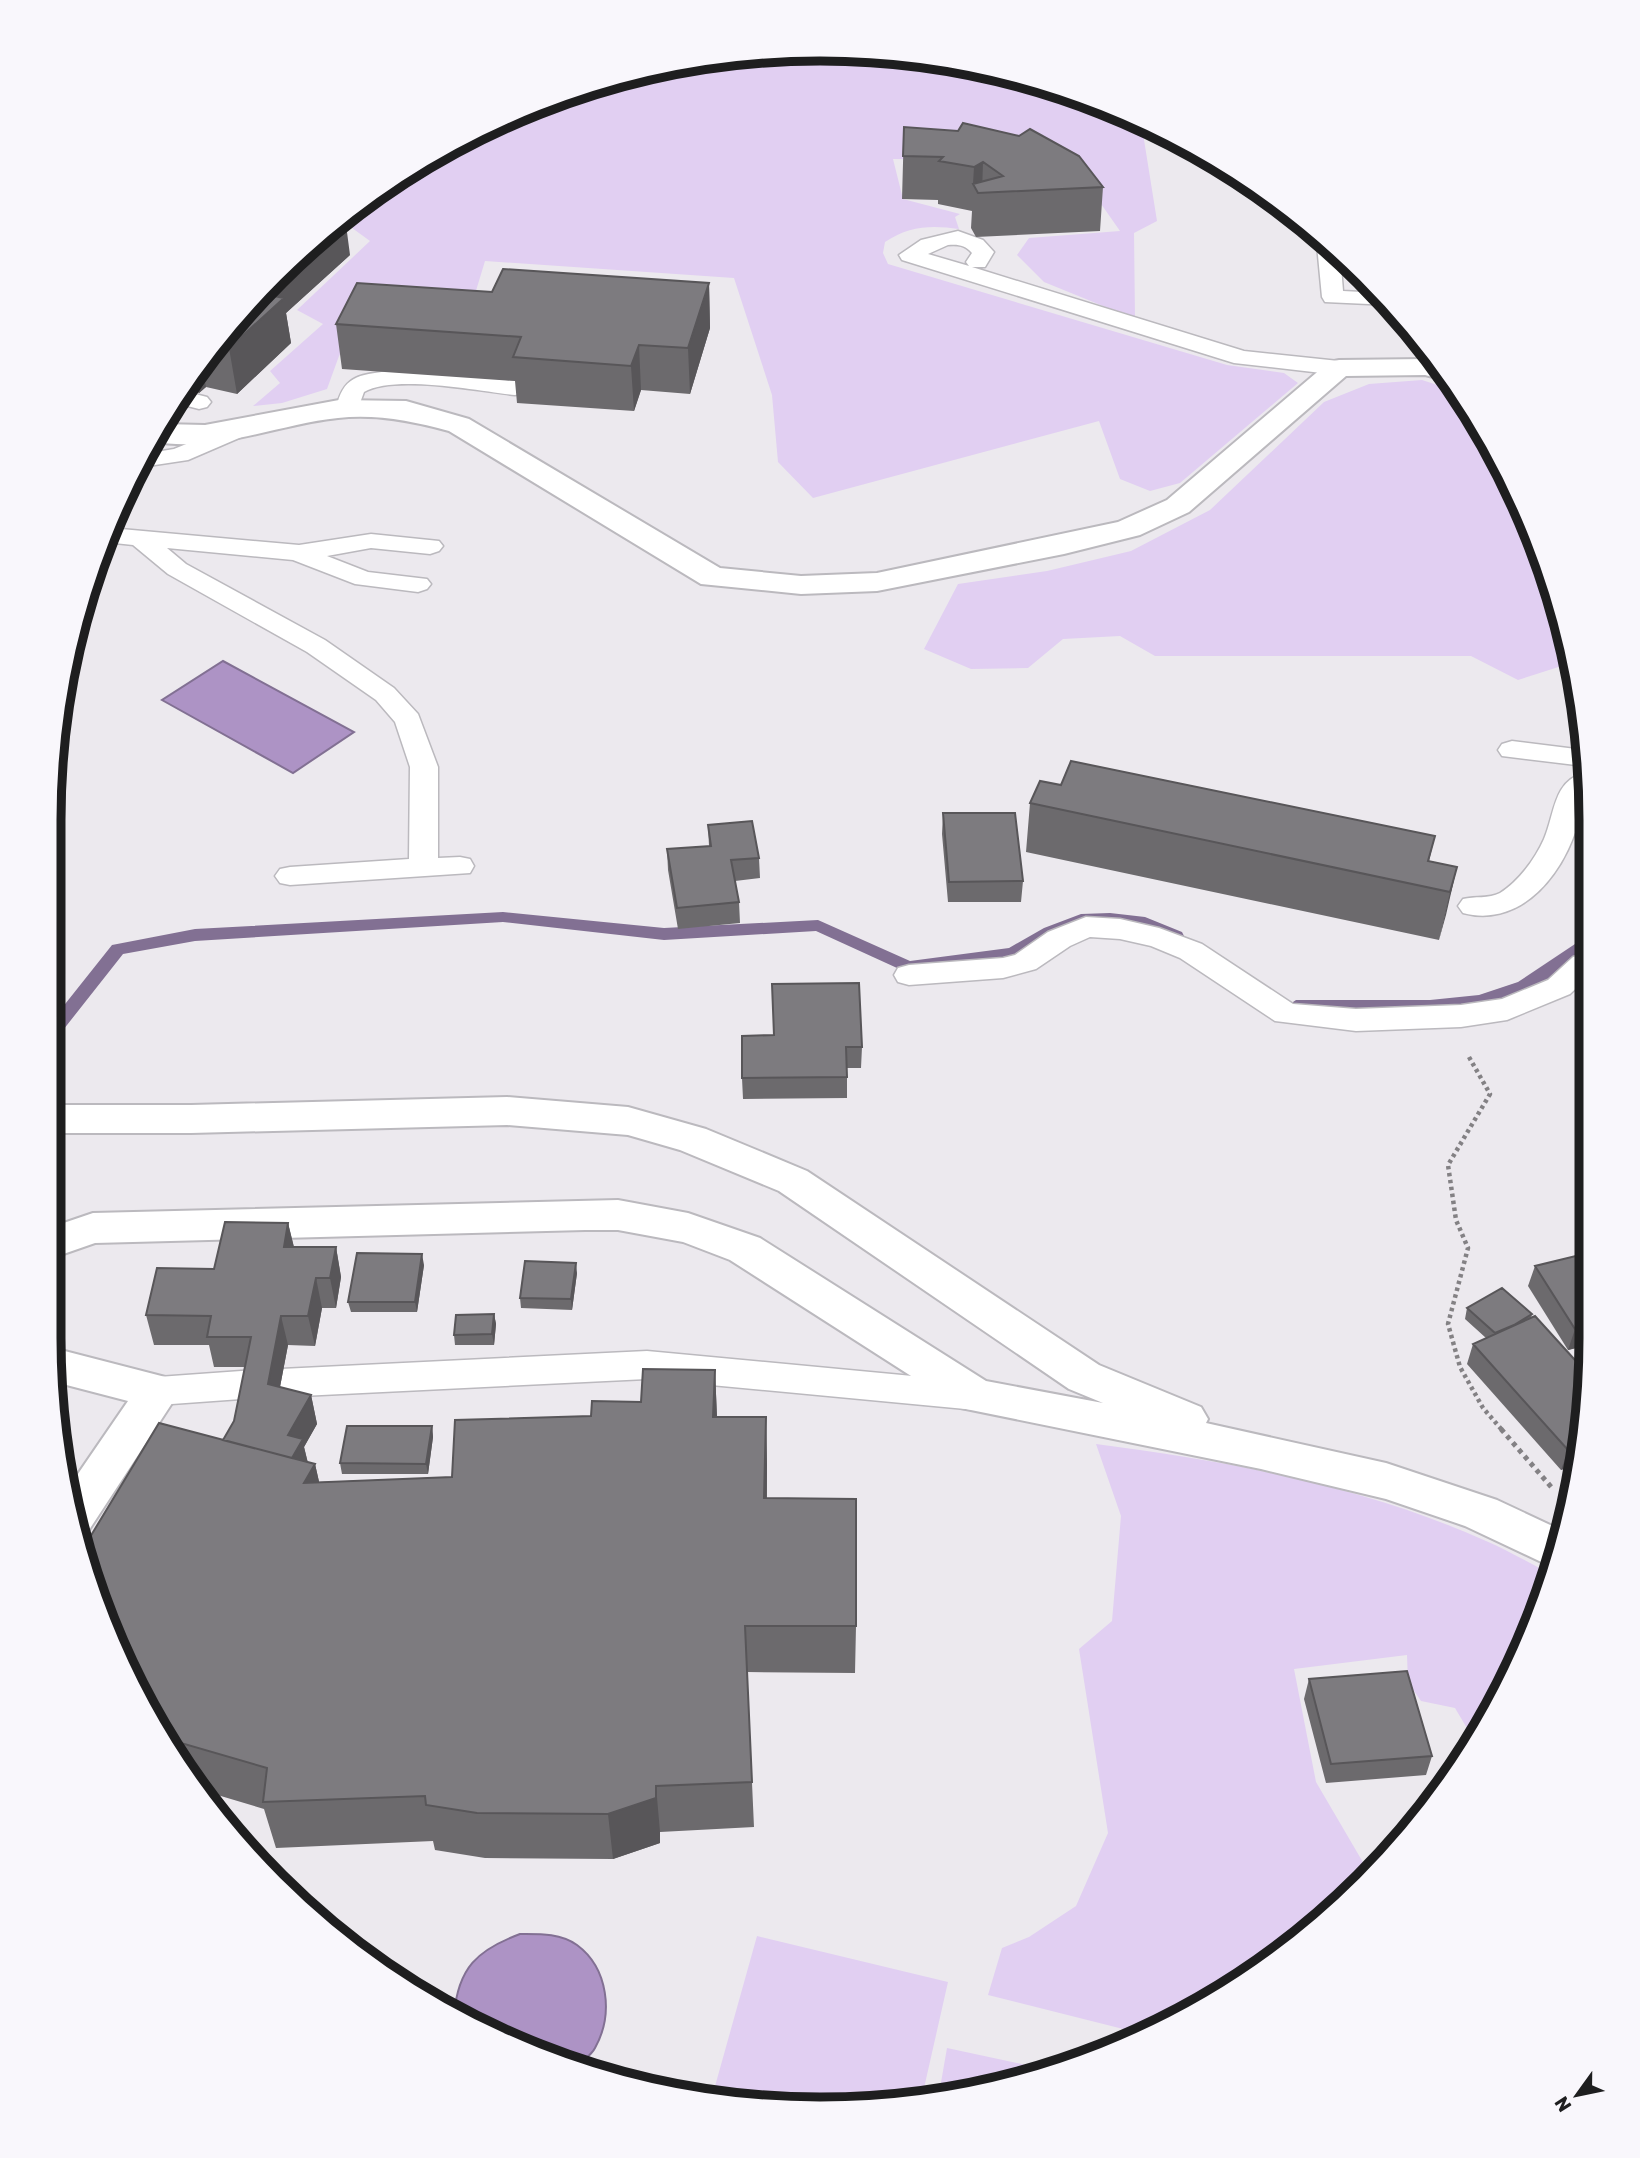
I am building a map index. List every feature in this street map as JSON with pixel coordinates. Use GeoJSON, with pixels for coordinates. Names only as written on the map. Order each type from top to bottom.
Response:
{"type":"FeatureCollection","features":[{"type":"Feature","properties":{"kind":"street"},"geometry":{"type":"LineString","coordinates":[[168,433],[205,434],[348,409],[406,410],[459,425],[712,577],[813,584],[877,582],[1064,545],[1129,529],[1178,506],[1339,368],[1429,368]]}},
{"type":"Feature","properties":{"kind":"street"},"geometry":{"type":"LineString","coordinates":[[61,1119],[191,1119],[507,1111],[628,1121],[692,1139],[793,1181],[1084,1377],[1261,1451]]}},
{"type":"Feature","properties":{"kind":"street"},"geometry":{"type":"LineString","coordinates":[[61,1240],[93,1228],[618,1215],[688,1228],[745,1249],[976,1396],[1261,1451],[1386,1481],[1480,1513],[1549,1546]]}},
{"type":"Feature","properties":{"kind":"street"},"geometry":{"type":"LineString","coordinates":[[62,1367],[159,1391],[81,1506]]}},
{"type":"Feature","properties":{"kind":"lane"},"geometry":{"type":"LineString","coordinates":[[977,262],[983,252],[976,243],[958,237],[941,239],[910,255],[1242,358],[1339,368]]}},
{"type":"Feature","properties":{"kind":"lane"},"geometry":{"type":"LineString","coordinates":[[1329,258],[1333,297],[1371,299]]}},
{"type":"Feature","properties":{"kind":"lane"},"geometry":{"type":"LineString","coordinates":[[348,409],[352,392],[358,385],[384,376],[515,388]]}},
{"type":"Feature","properties":{"kind":"lane"},"geometry":{"type":"LineString","coordinates":[[153,460],[180,455],[245,427]]}},
{"type":"Feature","properties":{"kind":"lane"},"geometry":{"type":"LineString","coordinates":[[117,536],[299,553],[371,541],[430,546]]}},
{"type":"Feature","properties":{"kind":"lane"},"geometry":{"type":"LineString","coordinates":[[140,538],[189,576],[316,646],[385,694],[408,720],[424,767],[423,868]]}},
{"type":"Feature","properties":{"kind":"lane"},"geometry":{"type":"LineString","coordinates":[[299,553],[364,579],[418,584]]}},
{"type":"Feature","properties":{"kind":"lane"},"geometry":{"type":"LineString","coordinates":[[1512,751],[1576,757]]}},
{"type":"Feature","properties":{"kind":"lane"},"geometry":{"type":"LineString","coordinates":[[1473,906],[1500,905],[1515,896],[1539,874],[1561,832],[1570,793],[1578,787]]}},
{"type":"Feature","properties":{"kind":"lane"},"geometry":{"type":"LineString","coordinates":[[290,876],[460,866]]}},
{"type":"Feature","properties":{"kind":"lane"},"geometry":{"type":"LineString","coordinates":[[909,975],[1003,968],[1025,962],[1059,939],[1086,927],[1119,929],[1159,938],[1191,951],[1286,1014],[1356,1020],[1445,1017],[1507,1009],[1559,987],[1579,969]]}},
{"type":"Feature","properties":{"kind":"lane"},"geometry":{"type":"LineString","coordinates":[[159,1391],[647,1365],[976,1396]]}},
{"type":"Feature","properties":{"kind":"path"},"geometry":{"type":"LineString","coordinates":[[1445,1017],[1490,1094],[1448,1165],[1456,1220],[1468,1248],[1448,1324],[1460,1367],[1483,1408],[1555,1491]]}},
{"type":"Feature","properties":{"kind":"shaded area"},"geometry":{"type":"Polygon","coordinates":[[[820,61],[919,68],[1016,87],[1064,102],[1143,133],[1157,221],[1134,233],[1135,319],[1044,282],[1017,255],[1029,238],[1120,231],[1092,191],[1038,161],[893,159],[903,199],[960,214],[955,217],[959,229],[920,228],[885,242],[883,253],[888,264],[1227,365],[1284,373],[1298,383],[1180,483],[1150,491],[1120,479],[1099,421],[813,498],[778,462],[772,395],[734,278],[485,261],[468,317],[365,313],[339,356],[327,389],[282,403],[253,406],[280,383],[270,371],[323,324],[297,310],[370,241],[349,226],[398,189],[484,139],[576,102],[672,76],[770,63],[820,61]]]}},
{"type":"Feature","properties":{"kind":"shaded area"},"geometry":{"type":"Polygon","coordinates":[[[1422,380],[1443,387],[1451,398],[1501,484],[1521,530],[1553,624],[1563,666],[1518,680],[1471,656],[1155,656],[1120,636],[1063,639],[1028,668],[971,669],[924,649],[958,584],[1047,571],[1131,551],[1210,510],[1324,402],[1369,384],[1422,380]]]}},
{"type":"Feature","properties":{"kind":"shaded area"},"geometry":{"type":"Polygon","coordinates":[[[223,661],[354,732],[293,773],[162,700],[223,661]]]}},
{"type":"Feature","properties":{"kind":"shaded area"},"geometry":{"type":"Polygon","coordinates":[[[1096,1444],[1245,1468],[1344,1491],[1440,1522],[1495,1545],[1542,1569],[1501,1674],[1469,1731],[1455,1708],[1421,1701],[1408,1682],[1407,1655],[1294,1669],[1316,1782],[1365,1866],[1282,1940],[1242,1969],[1156,2019],[1129,2031],[988,1995],[1002,1948],[1029,1937],[1076,1906],[1108,1833],[1079,1649],[1112,1621],[1121,1516],[1096,1444]]]}},
{"type":"Feature","properties":{"kind":"shaded area"},"geometry":{"type":"Polygon","coordinates":[[[520,1934],[564,1938],[577,1945],[596,1966],[605,1992],[605,2021],[595,2048],[585,2059],[530,2039],[455,2003],[460,1985],[472,1963],[481,1954],[520,1934]]]}},
{"type":"Feature","properties":{"kind":"shaded area"},"geometry":{"type":"Polygon","coordinates":[[[757,1936],[948,1982],[924,2089],[820,2097],[714,2089],[757,1936]]]}},
{"type":"Feature","properties":{"kind":"shaded area"},"geometry":{"type":"Polygon","coordinates":[[[947,2048],[1031,2066],[968,2082],[940,2087],[947,2048]]]}},
{"type":"Feature","properties":{"kind":"building"},"geometry":{"type":"Polygon","coordinates":[[[963,123],[1019,136],[1030,129],[1079,156],[1103,187],[978,193],[973,184],[1003,176],[983,162],[974,167],[939,161],[943,157],[903,156],[904,127],[958,131],[963,123]]]}},
{"type":"Feature","properties":{"kind":"building"},"geometry":{"type":"Polygon","coordinates":[[[503,269],[709,283],[688,348],[639,345],[631,366],[513,357],[521,337],[336,324],[357,283],[492,292],[503,269]]]}},
{"type":"Feature","properties":{"kind":"building"},"geometry":{"type":"Polygon","coordinates":[[[272,296],[284,298],[227,348],[272,296]]]}},
{"type":"Feature","properties":{"kind":"building"},"geometry":{"type":"Polygon","coordinates":[[[1071,761],[1435,836],[1428,861],[1457,867],[1450,892],[1030,803],[1040,781],[1061,785],[1071,761]]]}},
{"type":"Feature","properties":{"kind":"building"},"geometry":{"type":"Polygon","coordinates":[[[943,813],[1015,813],[1023,881],[949,882],[943,813]]]}},
{"type":"Feature","properties":{"kind":"building"},"geometry":{"type":"Polygon","coordinates":[[[752,821],[759,858],[731,860],[739,902],[677,908],[667,849],[711,846],[708,825],[752,821]]]}},
{"type":"Feature","properties":{"kind":"building"},"geometry":{"type":"Polygon","coordinates":[[[859,983],[862,1047],[846,1047],[847,1077],[742,1078],[742,1036],[774,1035],[772,984],[859,983]]]}},
{"type":"Feature","properties":{"kind":"building"},"geometry":{"type":"Polygon","coordinates":[[[225,1222],[288,1223],[284,1247],[336,1247],[330,1278],[316,1278],[308,1316],[281,1316],[268,1384],[311,1395],[288,1435],[303,1439],[292,1458],[223,1440],[234,1421],[251,1337],[207,1337],[211,1316],[146,1315],[157,1268],[214,1269],[225,1222]]]}},
{"type":"Feature","properties":{"kind":"building"},"geometry":{"type":"Polygon","coordinates":[[[357,1253],[422,1254],[415,1302],[348,1302],[357,1253]]]}},
{"type":"Feature","properties":{"kind":"building"},"geometry":{"type":"Polygon","coordinates":[[[1579,1255],[1579,1328],[1575,1329],[1535,1266],[1579,1255]]]}},
{"type":"Feature","properties":{"kind":"building"},"geometry":{"type":"Polygon","coordinates":[[[525,1261],[576,1263],[571,1299],[520,1298],[525,1261]]]}},
{"type":"Feature","properties":{"kind":"building"},"geometry":{"type":"Polygon","coordinates":[[[1502,1288],[1532,1314],[1495,1333],[1467,1308],[1502,1288]]]}},
{"type":"Feature","properties":{"kind":"building"},"geometry":{"type":"Polygon","coordinates":[[[494,1314],[492,1334],[454,1335],[456,1315],[494,1314]]]}},
{"type":"Feature","properties":{"kind":"building"},"geometry":{"type":"Polygon","coordinates":[[[1535,1316],[1578,1363],[1570,1449],[1568,1450],[1473,1344],[1535,1316]]]}},
{"type":"Feature","properties":{"kind":"building"},"geometry":{"type":"Polygon","coordinates":[[[643,1369],[715,1370],[713,1417],[766,1417],[764,1498],[856,1499],[856,1626],[745,1626],[752,1782],[656,1786],[656,1798],[608,1814],[477,1813],[426,1805],[425,1796],[263,1802],[267,1768],[178,1742],[139,1674],[119,1628],[89,1539],[159,1423],[315,1464],[304,1483],[452,1477],[455,1420],[591,1416],[592,1401],[641,1402],[643,1369]]]}},
{"type":"Feature","properties":{"kind":"building"},"geometry":{"type":"Polygon","coordinates":[[[347,1426],[432,1426],[426,1464],[340,1463],[347,1426]]]}},
{"type":"Feature","properties":{"kind":"building"},"geometry":{"type":"Polygon","coordinates":[[[1407,1671],[1432,1756],[1331,1764],[1309,1679],[1407,1671]]]}},
{"type":"Feature","properties":{"kind":"waterway"},"geometry":{"type":"LineString","coordinates":[[61,1021],[118,949],[195,935],[503,917],[664,934],[818,925],[908,967],[1013,953],[1050,932],[1081,919],[1110,918],[1145,922],[1176,936]]}},
{"type":"Feature","properties":{"kind":"waterway"},"geometry":{"type":"LineString","coordinates":[[1296,1006],[1430,1006],[1480,1001],[1524,986],[1579,950]]}}]}
